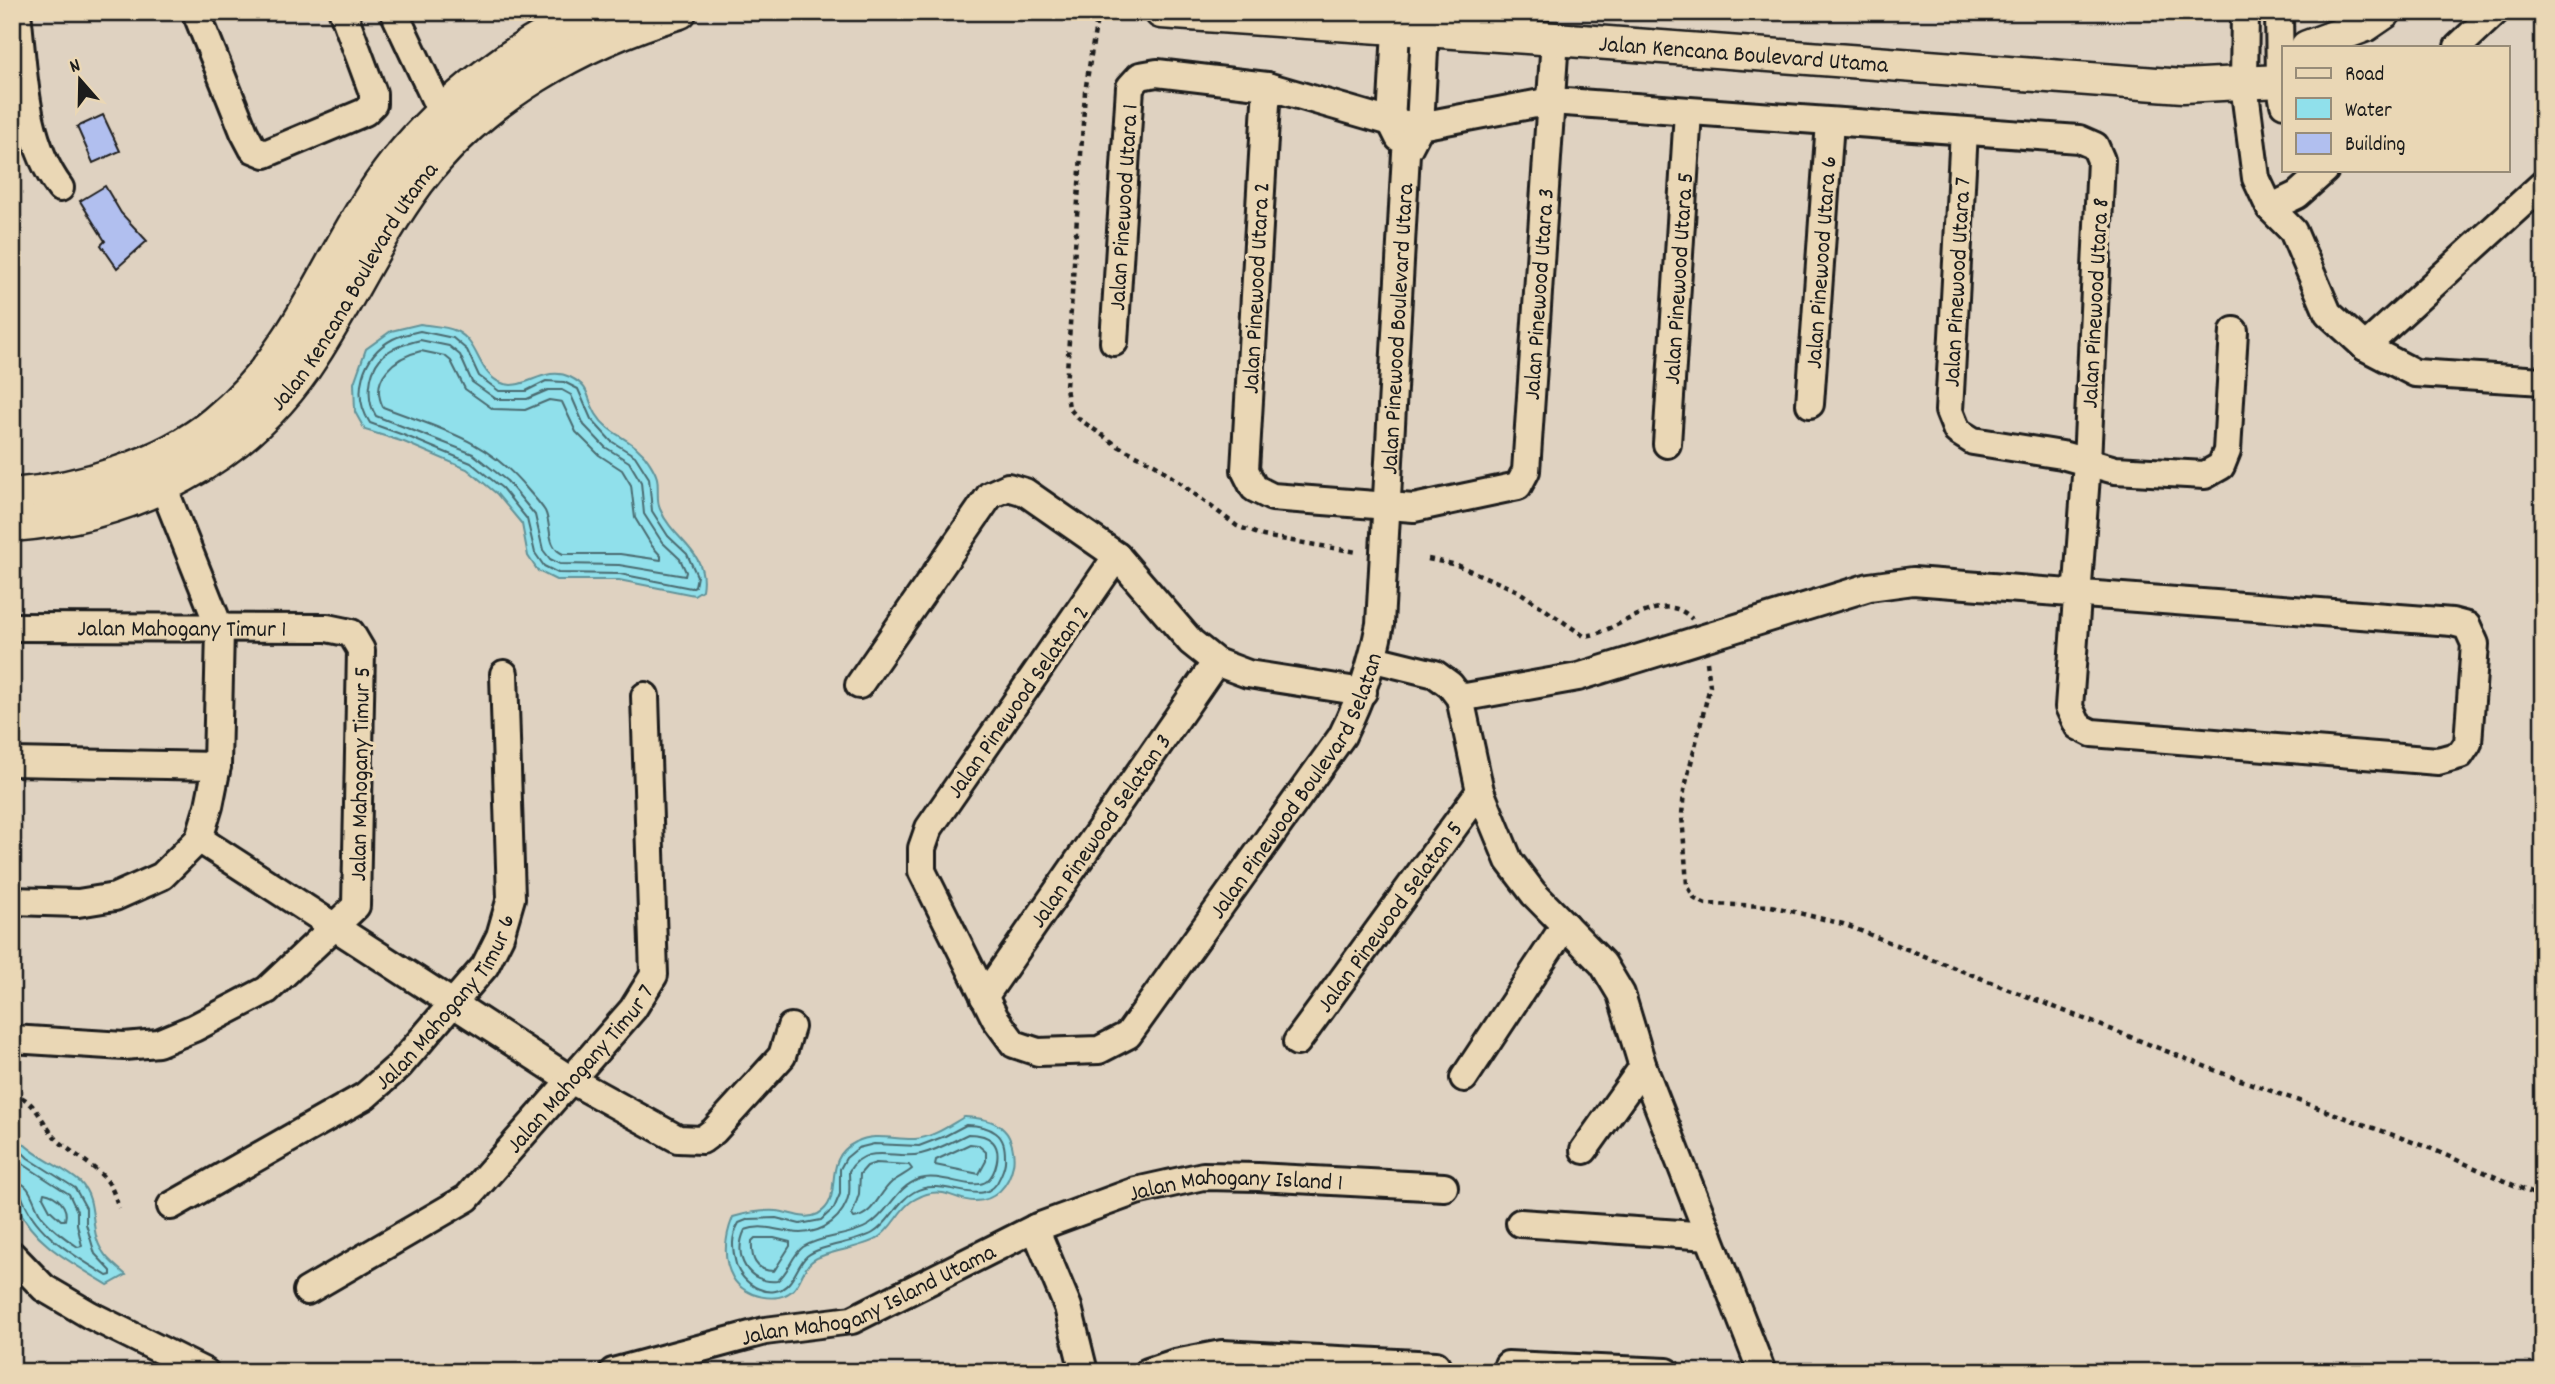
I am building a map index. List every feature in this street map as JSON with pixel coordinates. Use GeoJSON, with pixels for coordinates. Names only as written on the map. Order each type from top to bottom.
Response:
{"type":"FeatureCollection","features":[{"type":"Feature","properties":{"kind":"street"},"geometry":{"type":"LineString","coordinates":[[17,12],[31,122],[44,166],[60,188]]}},
{"type":"Feature","properties":{"kind":"street"},"geometry":{"type":"LineString","coordinates":[[196,12],[244,132],[253,149],[265,154],[365,111],[373,104],[373,93],[343,12]]}},
{"type":"Feature","properties":{"kind":"street"},"geometry":{"type":"LineString","coordinates":[[394,12],[451,123]]}},
{"type":"Feature","properties":{"kind":"street","name":"Jalan Kencana Boulevard Utama"},"geometry":{"type":"LineString","coordinates":[[12,524],[31,523],[108,507],[178,481],[231,447],[276,406],[313,356],[451,123],[498,65],[566,24],[592,12]]}},
{"type":"Feature","properties":{"kind":"street","name":"Jalan Kencana Boulevard Utama"},"geometry":{"type":"LineString","coordinates":[[12,495],[100,479],[164,454],[213,424],[254,386],[281,349],[395,163],[451,123],[515,89],[579,50],[640,24],[680,12]]}},
{"type":"Feature","properties":{"kind":"street","name":"Jalan Kencana Boulevard Utama"},"geometry":{"type":"LineString","coordinates":[[1161,12],[1411,21],[1555,39],[2183,86],[2244,84],[2282,87]]}},
{"type":"Feature","properties":{"kind":"street"},"geometry":{"type":"LineString","coordinates":[[2245,12],[2244,84],[2256,178],[2270,208],[2293,231],[2328,313],[2365,347],[2415,373],[2543,381]]}},
{"type":"Feature","properties":{"kind":"street"},"geometry":{"type":"LineString","coordinates":[[2279,12],[2282,68]]}},
{"type":"Feature","properties":{"kind":"street"},"geometry":{"type":"LineString","coordinates":[[2310,46],[2365,24],[2385,12]]}},
{"type":"Feature","properties":{"kind":"street"},"geometry":{"type":"LineString","coordinates":[[2459,46],[2495,12]]}},
{"type":"Feature","properties":{"kind":"street","name":"Jalan Pinewood Boulevard Utara"},"geometry":{"type":"LineString","coordinates":[[1406,153],[1391,122],[1411,21]]}},
{"type":"Feature","properties":{"kind":"street","name":"Jalan Pinewood Boulevard Utara"},"geometry":{"type":"LineString","coordinates":[[1386,506],[1406,153],[1420,126],[1411,21]]}},
{"type":"Feature","properties":{"kind":"street","name":"Jalan Pinewood Utara 3"},"geometry":{"type":"LineString","coordinates":[[1386,506],[1414,508],[1518,486],[1526,471],[1555,39]]}},
{"type":"Feature","properties":{"kind":"street","name":"Jalan Pinewood Utara 1"},"geometry":{"type":"LineString","coordinates":[[1114,342],[1130,87],[1140,76],[1157,73],[1267,86]]}},
{"type":"Feature","properties":{"kind":"street"},"geometry":{"type":"LineString","coordinates":[[1267,86],[1391,122],[1420,126],[1551,101],[1965,131]]}},
{"type":"Feature","properties":{"kind":"street","name":"Jalan Pinewood Utara 2"},"geometry":{"type":"LineString","coordinates":[[1267,86],[1245,470],[1254,488],[1272,497],[1386,506]]}},
{"type":"Feature","properties":{"kind":"street","name":"Jalan Pinewood Utara 5"},"geometry":{"type":"LineString","coordinates":[[1667,444],[1688,112]]}},
{"type":"Feature","properties":{"kind":"street","name":"Jalan Pinewood Utara 6"},"geometry":{"type":"LineString","coordinates":[[1810,404],[1830,122]]}},
{"type":"Feature","properties":{"kind":"street","name":"Jalan Pinewood Utara 8"},"geometry":{"type":"LineString","coordinates":[[1965,131],[2079,139],[2095,146],[2101,160],[2087,462],[2077,594],[2069,707],[2078,726],[2092,733],[2438,761],[2460,755],[2468,743],[2475,644],[2467,626],[2452,622],[2077,594]]}},
{"type":"Feature","properties":{"kind":"street","name":"Jalan Pinewood Utara 7"},"geometry":{"type":"LineString","coordinates":[[1965,131],[1949,411],[1957,431],[1973,442],[2062,455],[2087,462]]}},
{"type":"Feature","properties":{"kind":"street"},"geometry":{"type":"LineString","coordinates":[[2270,208],[2295,183],[2320,172]]}},
{"type":"Feature","properties":{"kind":"street"},"geometry":{"type":"LineString","coordinates":[[2293,231],[2295,183]]}},
{"type":"Feature","properties":{"kind":"street"},"geometry":{"type":"LineString","coordinates":[[2365,347],[2543,184]]}},
{"type":"Feature","properties":{"kind":"street"},"geometry":{"type":"LineString","coordinates":[[2087,462],[2115,470],[2205,475],[2221,466],[2227,451],[2234,331]]}},
{"type":"Feature","properties":{"kind":"street"},"geometry":{"type":"LineString","coordinates":[[12,901],[78,903],[115,897],[162,876],[199,839],[217,766],[220,629],[163,486]]}},
{"type":"Feature","properties":{"kind":"street"},"geometry":{"type":"LineString","coordinates":[[859,685],[990,495],[1007,487],[1025,492],[1117,555],[1191,642],[1216,662],[1248,674],[1363,692]]}},
{"type":"Feature","properties":{"kind":"street","name":"Jalan Pinewood Boulevard Selatan"},"geometry":{"type":"LineString","coordinates":[[984,997],[1014,1044],[1038,1052],[1099,1049],[1128,1035],[1342,736],[1363,692],[1374,659],[1380,624],[1386,506]]}},
{"type":"Feature","properties":{"kind":"street","name":"Jalan Pinewood Selatan 2"},"geometry":{"type":"LineString","coordinates":[[984,997],[922,871],[922,848],[929,828],[1117,555]]}},
{"type":"Feature","properties":{"kind":"street"},"geometry":{"type":"LineString","coordinates":[[1460,698],[1577,677],[1869,587],[1913,581],[2077,594]]}},
{"type":"Feature","properties":{"kind":"street","name":"Jalan Mahogany Timur 1"},"geometry":{"type":"LineString","coordinates":[[12,627],[327,628],[351,633]]}},
{"type":"Feature","properties":{"kind":"street","name":"Jalan Mahogany Timur 5"},"geometry":{"type":"LineString","coordinates":[[12,1039],[124,1046],[158,1043],[267,990],[356,906],[361,650],[351,633]]}},
{"type":"Feature","properties":{"kind":"street"},"geometry":{"type":"LineString","coordinates":[[1374,659],[1435,674],[1450,685],[1460,698],[1480,790],[1509,861],[1534,894],[1603,964],[1621,994],[1643,1067],[1762,1372]]}},
{"type":"Feature","properties":{"kind":"street","name":"Jalan Pinewood Selatan 3"},"geometry":{"type":"LineString","coordinates":[[984,997],[1216,662]]}},
{"type":"Feature","properties":{"kind":"street","name":"Jalan Mahogany Timur 6"},"geometry":{"type":"LineString","coordinates":[[171,1206],[365,1096],[400,1066],[485,966],[500,936],[511,898],[504,674]]}},
{"type":"Feature","properties":{"kind":"street","name":"Jalan Mahogany Timur 7"},"geometry":{"type":"LineString","coordinates":[[307,1291],[467,1198],[633,1009],[654,975],[645,696]]}},
{"type":"Feature","properties":{"kind":"street"},"geometry":{"type":"LineString","coordinates":[[12,761],[217,766]]}},
{"type":"Feature","properties":{"kind":"street","name":"Jalan Pinewood Selatan 5"},"geometry":{"type":"LineString","coordinates":[[1297,1042],[1480,790]]}},
{"type":"Feature","properties":{"kind":"street"},"geometry":{"type":"LineString","coordinates":[[199,839],[571,1080],[678,1139],[702,1140],[714,1131],[782,1056],[791,1027]]}},
{"type":"Feature","properties":{"kind":"street"},"geometry":{"type":"LineString","coordinates":[[1464,1078],[1565,925]]}},
{"type":"Feature","properties":{"kind":"street"},"geometry":{"type":"LineString","coordinates":[[1584,1150],[1643,1067]]}},
{"type":"Feature","properties":{"kind":"street","name":"Jalan Mahogany Island 1"},"geometry":{"type":"LineString","coordinates":[[1035,1228],[1136,1191],[1203,1176],[1444,1187]]}},
{"type":"Feature","properties":{"kind":"street"},"geometry":{"type":"LineString","coordinates":[[1520,1223],[1709,1236]]}},
{"type":"Feature","properties":{"kind":"street"},"geometry":{"type":"LineString","coordinates":[[1035,1228],[1068,1307],[1084,1372]]}},
{"type":"Feature","properties":{"kind":"street","name":"Jalan Mahogany Island Utama"},"geometry":{"type":"LineString","coordinates":[[613,1372],[765,1331],[852,1320],[1035,1228]]}},
{"type":"Feature","properties":{"kind":"street"},"geometry":{"type":"LineString","coordinates":[[12,1255],[44,1288],[90,1315],[205,1372]]}},
{"type":"Feature","properties":{"kind":"street"},"geometry":{"type":"LineString","coordinates":[[1148,1372],[1175,1363],[1222,1354],[1436,1365]]}},
{"type":"Feature","properties":{"kind":"street"},"geometry":{"type":"LineString","coordinates":[[1508,1365],[1667,1372]]}},
{"type":"Feature","properties":{"kind":"path"},"geometry":{"type":"LineString","coordinates":[[1428,559],[1457,565],[1518,591],[1584,636],[1597,635],[1653,608],[1674,608],[1689,615],[1695,622]]}},
{"type":"Feature","properties":{"kind":"path"},"geometry":{"type":"LineString","coordinates":[[1707,662],[1710,686],[1684,791],[1682,815],[1687,885],[1695,899],[1706,904],[1771,906],[1843,924],[2227,1075],[2432,1149],[2543,1198]]}},
{"type":"Feature","properties":{"kind":"path"},"geometry":{"type":"LineString","coordinates":[[12,1095],[23,1096],[29,1101],[59,1141],[87,1161],[109,1184],[119,1208]]}},
{"type":"Feature","properties":{"kind":"water"},"geometry":{"type":"Polygon","coordinates":[[[420,324],[448,328],[464,336],[486,371],[499,382],[516,384],[560,374],[582,385],[601,421],[635,446],[652,467],[657,478],[660,509],[700,565],[702,590],[694,595],[619,580],[556,580],[538,571],[528,556],[522,524],[497,494],[467,469],[404,442],[365,430],[355,412],[354,383],[366,349],[391,331],[420,324]]]}},
{"type":"Feature","properties":{"kind":"water"},"geometry":{"type":"Polygon","coordinates":[[[964,1117],[995,1123],[1007,1133],[1014,1156],[1013,1165],[1000,1191],[981,1201],[939,1193],[919,1197],[907,1205],[876,1239],[824,1255],[811,1262],[794,1289],[779,1297],[762,1297],[738,1285],[727,1263],[728,1232],[733,1217],[765,1211],[802,1216],[818,1214],[831,1199],[838,1159],[856,1142],[870,1137],[921,1138],[941,1131],[964,1117]]]}},
{"type":"Feature","properties":{"kind":"water"},"geometry":{"type":"Polygon","coordinates":[[[12,1141],[22,1142],[80,1182],[92,1207],[98,1244],[126,1275],[108,1285],[69,1261],[34,1232],[15,1199],[12,1141]]]}},
{"type":"Feature","properties":{"kind":"building"},"geometry":{"type":"Polygon","coordinates":[[[103,115],[120,151],[93,163],[77,127],[103,115]]]}},
{"type":"Feature","properties":{"kind":"building"},"geometry":{"type":"Polygon","coordinates":[[[105,186],[121,213],[147,241],[117,268],[101,245],[105,241],[80,201],[105,186]]]}}]}
